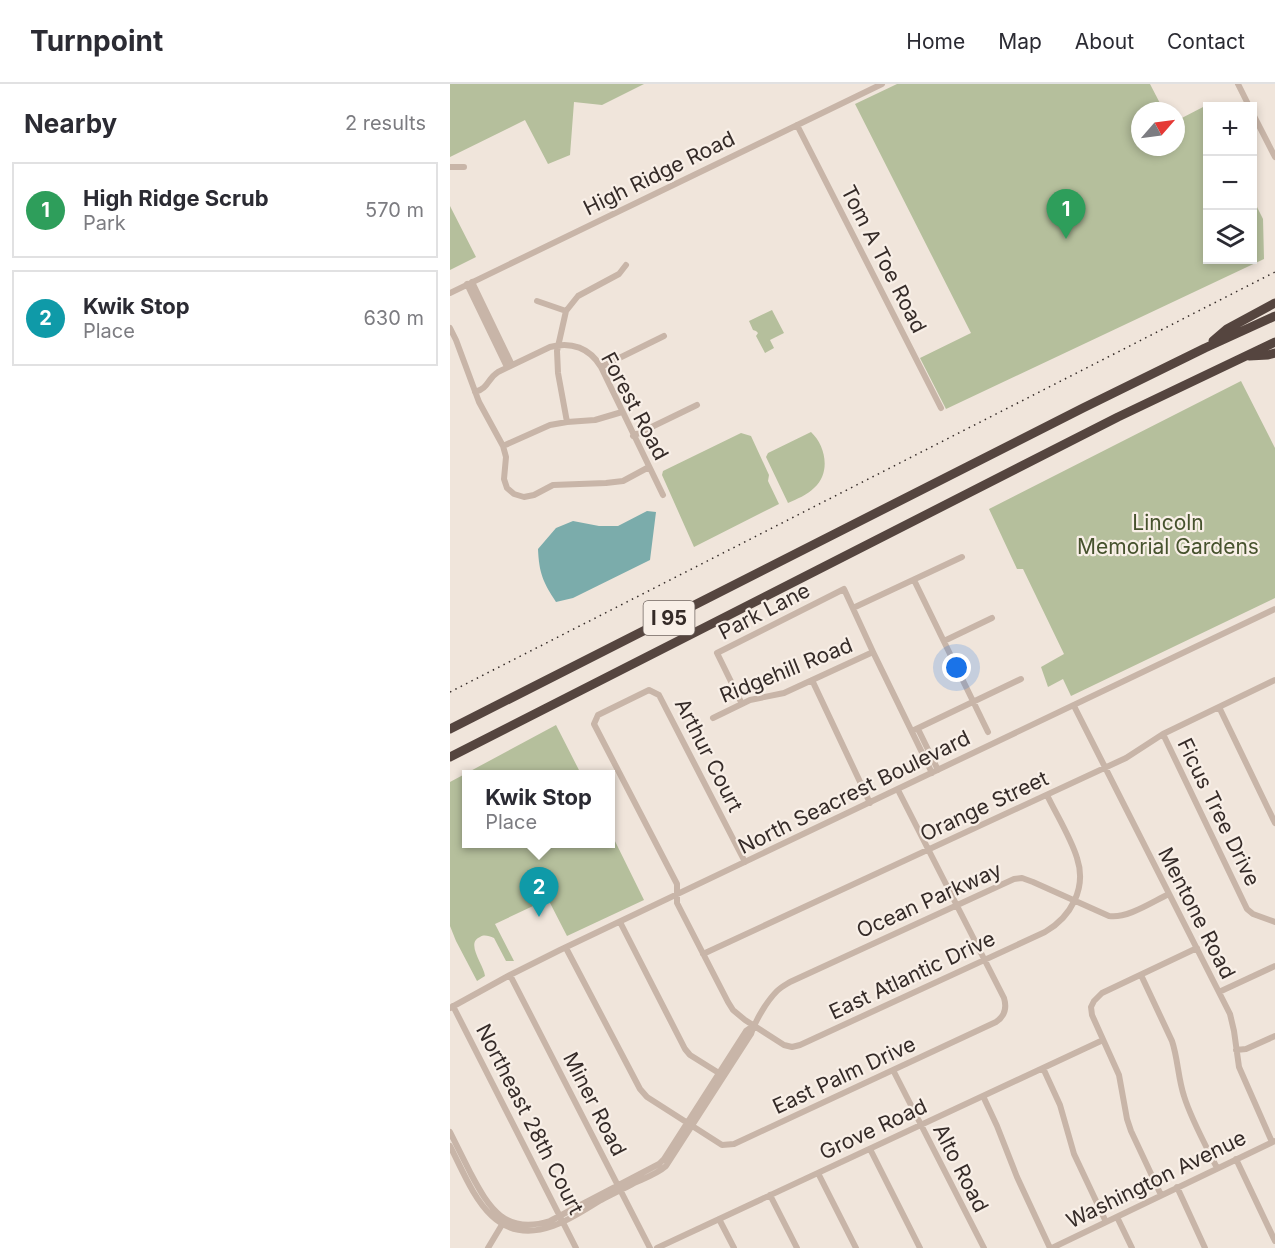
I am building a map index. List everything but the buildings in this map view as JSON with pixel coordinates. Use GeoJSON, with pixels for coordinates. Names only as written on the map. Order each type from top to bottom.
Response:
{"type":"FeatureCollection","features":[{"type":"Feature","properties":{"kind":"highway"},"geometry":{"type":"LineString","coordinates":[[1205,348],[1227,329],[1275,303]]}},
{"type":"Feature","properties":{"kind":"highway","name":"I 95"},"geometry":{"type":"LineString","coordinates":[[450,729],[1083,408],[1275,316]]}},
{"type":"Feature","properties":{"kind":"highway","name":"I 95"},"geometry":{"type":"LineString","coordinates":[[450,757],[1101,426],[1275,342]]}},
{"type":"Feature","properties":{"kind":"highway"},"geometry":{"type":"LineString","coordinates":[[1244,356],[1275,353]]}},
{"type":"Feature","properties":{"kind":"street","name":"High Ridge Road"},"geometry":{"type":"LineString","coordinates":[[450,293],[882,84]]}},
{"type":"Feature","properties":{"kind":"street"},"geometry":{"type":"LineString","coordinates":[[1238,84],[1248,102]]}},
{"type":"Feature","properties":{"kind":"street"},"geometry":{"type":"LineString","coordinates":[[1257,122],[1275,157]]}},
{"type":"Feature","properties":{"kind":"street","name":"Tom A Toe Road"},"geometry":{"type":"LineString","coordinates":[[797,125],[941,408]]}},
{"type":"Feature","properties":{"kind":"street"},"geometry":{"type":"LineString","coordinates":[[450,166],[464,167]]}},
{"type":"Feature","properties":{"kind":"street"},"geometry":{"type":"LineString","coordinates":[[567,422],[558,373],[557,351],[567,310],[578,296],[619,274],[626,265]]}},
{"type":"Feature","properties":{"kind":"street"},"geometry":{"type":"LineString","coordinates":[[470,283],[509,366]]}},
{"type":"Feature","properties":{"kind":"street"},"geometry":{"type":"LineString","coordinates":[[537,301],[567,310]]}},
{"type":"Feature","properties":{"kind":"street"},"geometry":{"type":"LineString","coordinates":[[450,328],[475,392],[489,423],[503,446],[506,457],[504,478],[507,488],[514,494],[524,497],[534,495],[553,485],[623,481],[649,467]]}},
{"type":"Feature","properties":{"kind":"street"},"geometry":{"type":"LineString","coordinates":[[601,367],[664,336]]}},
{"type":"Feature","properties":{"kind":"street"},"geometry":{"type":"LineString","coordinates":[[475,392],[484,388],[494,374],[550,347],[559,345]]}},
{"type":"Feature","properties":{"kind":"street","name":"Forest Road"},"geometry":{"type":"LineString","coordinates":[[559,345],[570,345],[582,349],[593,356],[601,367],[663,495]]}},
{"type":"Feature","properties":{"kind":"street"},"geometry":{"type":"LineString","coordinates":[[633,436],[697,405]]}},
{"type":"Feature","properties":{"kind":"street"},"geometry":{"type":"LineString","coordinates":[[503,446],[550,425],[595,420],[622,412]]}},
{"type":"Feature","properties":{"kind":"street"},"geometry":{"type":"LineString","coordinates":[[935,772],[853,608],[962,556]]}},
{"type":"Feature","properties":{"kind":"street"},"geometry":{"type":"LineString","coordinates":[[914,580],[988,732]]}},
{"type":"Feature","properties":{"kind":"street","name":"Park Lane"},"geometry":{"type":"LineString","coordinates":[[742,704],[717,653],[844,589],[853,608]]}},
{"type":"Feature","properties":{"kind":"street","name":"North Seacrest Boulevard"},"geometry":{"type":"LineString","coordinates":[[452,1007],[510,975],[1275,609]]}},
{"type":"Feature","properties":{"kind":"street"},"geometry":{"type":"LineString","coordinates":[[944,641],[992,618]]}},
{"type":"Feature","properties":{"kind":"street","name":"Ridgehill Road"},"geometry":{"type":"LineString","coordinates":[[713,718],[750,700],[784,693],[873,652]]}},
{"type":"Feature","properties":{"kind":"street"},"geometry":{"type":"LineString","coordinates":[[915,730],[1021,679]]}},
{"type":"Feature","properties":{"kind":"street"},"geometry":{"type":"LineString","coordinates":[[812,680],[870,802]]}},
{"type":"Feature","properties":{"kind":"street","name":"Orange Street"},"geometry":{"type":"LineString","coordinates":[[704,954],[1105,768],[1134,754],[1163,734],[1275,680]]}},
{"type":"Feature","properties":{"kind":"street","name":"Arthur Court"},"geometry":{"type":"LineString","coordinates":[[677,895],[677,884],[594,724],[598,715],[649,690],[659,694],[745,862]]}},
{"type":"Feature","properties":{"kind":"street","name":"Mentone Road"},"geometry":{"type":"LineString","coordinates":[[1074,706],[1219,992],[1232,1022],[1241,1074],[1274,1141]]}},
{"type":"Feature","properties":{"kind":"street"},"geometry":{"type":"LineString","coordinates":[[1219,707],[1275,823]]}},
{"type":"Feature","properties":{"kind":"street","name":"Ficus Tree Drive"},"geometry":{"type":"LineString","coordinates":[[1163,734],[1247,909],[1253,914],[1275,922]]}},
{"type":"Feature","properties":{"kind":"street"},"geometry":{"type":"LineString","coordinates":[[898,790],[984,960]]}},
{"type":"Feature","properties":{"kind":"street"},"geometry":{"type":"LineString","coordinates":[[1047,795],[1078,859],[1080,880],[1075,900]]}},
{"type":"Feature","properties":{"kind":"street","name":"Ocean Parkway"},"geometry":{"type":"LineString","coordinates":[[503,1221],[518,1230],[544,1229],[619,1187],[663,1168],[669,1162],[689,1124],[722,1075],[746,1031],[754,1026],[773,995],[781,987],[1008,881],[1019,878],[1114,917],[1128,914],[1169,894]]}},
{"type":"Feature","properties":{"kind":"street"},"geometry":{"type":"LineString","coordinates":[[677,895],[677,903],[730,1006],[754,1026]]}},
{"type":"Feature","properties":{"kind":"street","name":"East Atlantic Drive"},"geometry":{"type":"LineString","coordinates":[[754,1026],[784,1045],[796,1047],[1052,928],[1065,916],[1075,900]]}},
{"type":"Feature","properties":{"kind":"street"},"geometry":{"type":"LineString","coordinates":[[620,922],[685,1049],[690,1055],[722,1075]]}},
{"type":"Feature","properties":{"kind":"street"},"geometry":{"type":"LineString","coordinates":[[566,948],[640,1089],[648,1097],[689,1124]]}},
{"type":"Feature","properties":{"kind":"street"},"geometry":{"type":"LineString","coordinates":[[1161,1195],[1131,1131],[1119,1075],[1093,1018],[1091,1007],[1099,995],[1197,948]]}},
{"type":"Feature","properties":{"kind":"street","name":"East Palm Drive"},"geometry":{"type":"LineString","coordinates":[[689,1124],[719,1143],[730,1145],[996,1022],[1005,1010],[1004,998],[984,960]]}},
{"type":"Feature","properties":{"kind":"street"},"geometry":{"type":"LineString","coordinates":[[1219,992],[1275,966]]}},
{"type":"Feature","properties":{"kind":"street","name":"Miner Road"},"geometry":{"type":"LineString","coordinates":[[510,975],[650,1248]]}},
{"type":"Feature","properties":{"kind":"street"},"geometry":{"type":"LineString","coordinates":[[1141,975],[1172,1041],[1185,1101],[1217,1168]]}},
{"type":"Feature","properties":{"kind":"street","name":"Northeast 28th Court"},"geometry":{"type":"LineString","coordinates":[[452,1007],[576,1248]]}},
{"type":"Feature","properties":{"kind":"street"},"geometry":{"type":"LineString","coordinates":[[1236,1050],[1246,1049],[1275,1036]]}},
{"type":"Feature","properties":{"kind":"street","name":"Grove Road"},"geometry":{"type":"LineString","coordinates":[[657,1248],[1103,1040]]}},
{"type":"Feature","properties":{"kind":"street"},"geometry":{"type":"LineString","coordinates":[[1043,1068],[1060,1105],[1074,1154],[1106,1222]]}},
{"type":"Feature","properties":{"kind":"street","name":"Alto Road"},"geometry":{"type":"LineString","coordinates":[[893,1070],[984,1248]]}},
{"type":"Feature","properties":{"kind":"street"},"geometry":{"type":"LineString","coordinates":[[983,1096],[1017,1177],[1055,1247]]}},
{"type":"Feature","properties":{"kind":"street"},"geometry":{"type":"LineString","coordinates":[[450,1132],[483,1197],[503,1221]]}},
{"type":"Feature","properties":{"kind":"street","name":"Washington Avenue"},"geometry":{"type":"LineString","coordinates":[[1055,1247],[1274,1141]]}},
{"type":"Feature","properties":{"kind":"street"},"geometry":{"type":"LineString","coordinates":[[450,1146],[478,1200],[490,1215],[503,1221]]}},
{"type":"Feature","properties":{"kind":"street"},"geometry":{"type":"LineString","coordinates":[[870,1149],[920,1248]]}},
{"type":"Feature","properties":{"kind":"street"},"geometry":{"type":"LineString","coordinates":[[1236,1159],[1275,1241]]}},
{"type":"Feature","properties":{"kind":"street"},"geometry":{"type":"LineString","coordinates":[[818,1173],[856,1248]]}},
{"type":"Feature","properties":{"kind":"street"},"geometry":{"type":"LineString","coordinates":[[1177,1187],[1205,1248]]}},
{"type":"Feature","properties":{"kind":"street"},"geometry":{"type":"LineString","coordinates":[[770,1195],[797,1248]]}},
{"type":"Feature","properties":{"kind":"street"},"geometry":{"type":"LineString","coordinates":[[1117,1217],[1132,1248]]}},
{"type":"Feature","properties":{"kind":"street"},"geometry":{"type":"LineString","coordinates":[[719,1219],[734,1248]]}},
{"type":"Feature","properties":{"kind":"street"},"geometry":{"type":"LineString","coordinates":[[488,1248],[503,1221]]}},
{"type":"Feature","properties":{"kind":"green space"},"geometry":{"type":"Polygon","coordinates":[[[450,84],[644,84],[602,105],[574,102],[570,155],[548,164],[525,120],[450,157],[450,84]]]}},
{"type":"Feature","properties":{"kind":"green space"},"geometry":{"type":"Polygon","coordinates":[[[897,84],[1150,84],[1159,102],[1131,102],[1131,156],[1185,156],[1185,116],[1203,107],[1203,264],[1253,264],[946,409],[920,358],[971,333],[855,104],[897,84]]]}},
{"type":"Feature","properties":{"kind":"green space"},"geometry":{"type":"Polygon","coordinates":[[[450,206],[476,257],[450,270],[450,206]]]}},
{"type":"Feature","properties":{"kind":"green space"},"geometry":{"type":"Polygon","coordinates":[[[1257,207],[1263,219],[1264,259],[1257,262],[1257,207]]]}},
{"type":"Feature","properties":{"kind":"green space"},"geometry":{"type":"Polygon","coordinates":[[[772,310],[784,333],[770,340],[774,348],[765,353],[756,336],[758,333],[753,330],[749,321],[772,310]]]}},
{"type":"Feature","properties":{"kind":"green space","name":"Lincoln Memorial Gardens"},"geometry":{"type":"Polygon","coordinates":[[[1241,381],[1275,448],[1275,598],[1071,696],[1063,679],[1048,687],[1041,667],[1064,654],[1023,569],[1017,569],[989,509],[1241,381]]]}},
{"type":"Feature","properties":{"kind":"green space"},"geometry":{"type":"Polygon","coordinates":[[[811,432],[823,452],[823,475],[811,490],[788,503],[766,457],[768,453],[811,432]]]}},
{"type":"Feature","properties":{"kind":"green space"},"geometry":{"type":"Polygon","coordinates":[[[741,433],[751,436],[779,504],[694,547],[662,475],[663,471],[741,433]]]}},
{"type":"Feature","properties":{"kind":"green space"},"geometry":{"type":"Polygon","coordinates":[[[556,725],[579,770],[472,770],[556,725]]]}},
{"type":"Feature","properties":{"kind":"green space"},"geometry":{"type":"Polygon","coordinates":[[[462,776],[462,848],[615,848],[615,841],[644,900],[567,936],[548,899],[495,924],[514,961],[506,961],[494,938],[482,936],[474,944],[485,976],[477,981],[450,926],[450,782],[462,776]]]}},
{"type":"Feature","properties":{"kind":"water"},"geometry":{"type":"Polygon","coordinates":[[[647,511],[656,512],[650,560],[573,598],[556,602],[542,577],[538,549],[556,528],[573,521],[599,526],[618,526],[647,511]]]}},
{"type":"Feature","properties":{"kind":"railway"},"geometry":{"type":"LineString","coordinates":[[450,692],[1275,272]]}},
{"type":"Feature","properties":{"kind":"place","name":"High Ridge Scrub"},"geometry":{"type":"Point","coordinates":[1066,239]}},
{"type":"Feature","properties":{"kind":"place","name":"Kwik Stop"},"geometry":{"type":"Point","coordinates":[539,917]}}]}
